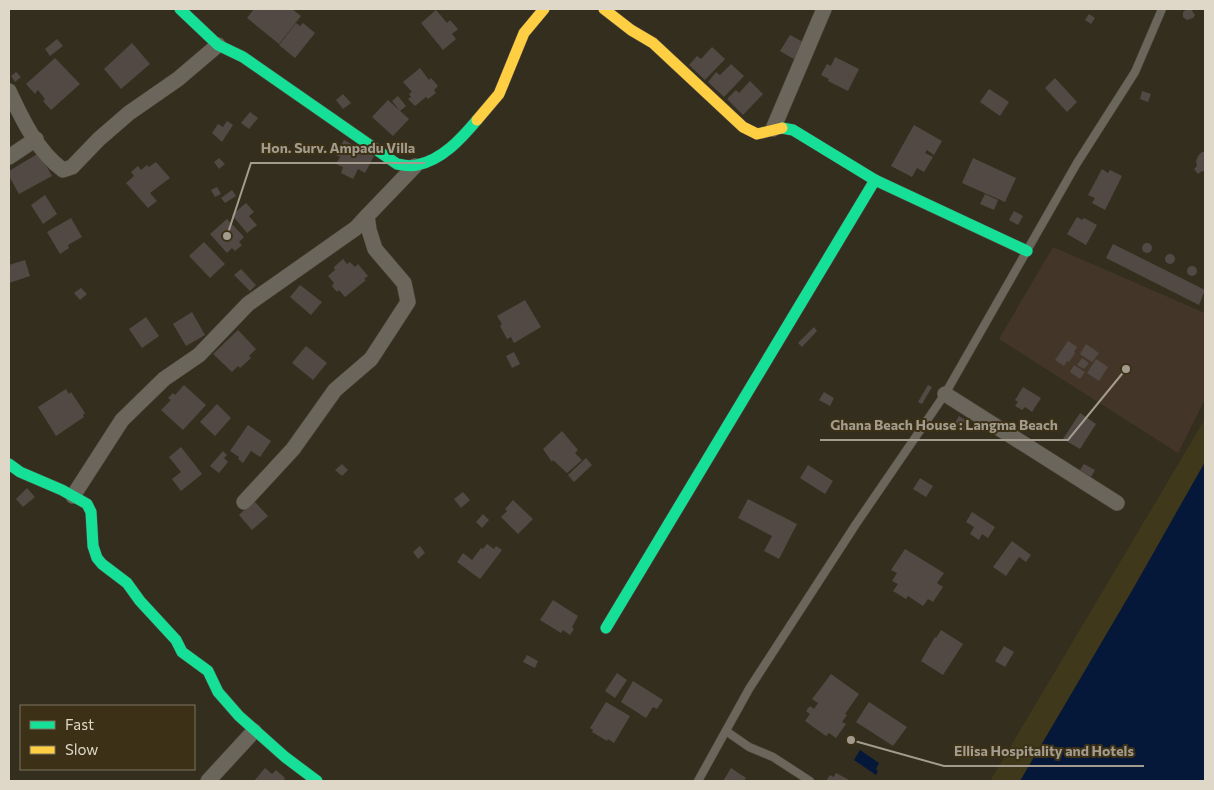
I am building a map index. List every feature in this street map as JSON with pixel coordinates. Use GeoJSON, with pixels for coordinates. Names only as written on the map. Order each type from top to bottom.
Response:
{"type":"FeatureCollection","features":[{"type":"Feature","properties":{"kind":"street"},"geometry":{"type":"LineString","coordinates":[[180,9],[218,45],[243,57],[397,164],[415,166],[433,160],[453,146],[499,94],[524,33],[544,9]]}},
{"type":"Feature","properties":{"kind":"street"},"geometry":{"type":"LineString","coordinates":[[604,9],[631,30],[653,43],[743,127],[756,134],[766,133],[783,126],[793,130],[875,180],[1027,251]]}},
{"type":"Feature","properties":{"kind":"street"},"geometry":{"type":"LineString","coordinates":[[773,129],[824,9]]}},
{"type":"Feature","properties":{"kind":"street"},"geometry":{"type":"LineString","coordinates":[[9,90],[23,120],[36,140],[52,162],[63,170],[72,167],[99,139],[129,113],[178,79],[218,45]]}},
{"type":"Feature","properties":{"kind":"street"},"geometry":{"type":"LineString","coordinates":[[9,157],[36,140]]}},
{"type":"Feature","properties":{"kind":"street"},"geometry":{"type":"LineString","coordinates":[[73,496],[122,420],[164,379],[199,355],[248,304],[356,228],[415,166]]}},
{"type":"Feature","properties":{"kind":"street"},"geometry":{"type":"LineString","coordinates":[[606,628],[875,180]]}},
{"type":"Feature","properties":{"kind":"street"},"geometry":{"type":"LineString","coordinates":[[244,502],[293,449],[335,390],[372,359],[408,302],[404,284],[375,249],[367,216]]}},
{"type":"Feature","properties":{"kind":"street"},"geometry":{"type":"LineString","coordinates":[[945,394],[1117,503]]}},
{"type":"Feature","properties":{"kind":"street"},"geometry":{"type":"LineString","coordinates":[[9,464],[20,472],[87,504],[91,512],[93,546],[97,558],[127,583],[140,601],[176,640],[182,652],[208,671],[218,692],[239,716],[254,731],[317,781]]}},
{"type":"Feature","properties":{"kind":"street"},"geometry":{"type":"LineString","coordinates":[[208,781],[254,731]]}},
{"type":"Feature","properties":{"kind":"lane"},"geometry":{"type":"LineString","coordinates":[[698,781],[749,689],[894,467],[945,394],[1077,162],[1135,72],[1162,9]]}},
{"type":"Feature","properties":{"kind":"lane"},"geometry":{"type":"LineString","coordinates":[[726,731],[749,747],[773,757],[810,781]]}},
{"type":"Feature","properties":{"kind":"shaded area"},"geometry":{"type":"Polygon","coordinates":[[[1053,247],[1205,313],[1205,399],[1178,453],[999,339],[1053,247]]]}},
{"type":"Feature","properties":{"kind":"sand"},"geometry":{"type":"Polygon","coordinates":[[[1205,419],[1205,462],[1020,781],[990,781],[1205,419]]]}},
{"type":"Feature","properties":{"kind":"water"},"geometry":{"type":"Polygon","coordinates":[[[1205,462],[1205,781],[1020,781],[1133,589],[1205,462]]]}},
{"type":"Feature","properties":{"kind":"water"},"geometry":{"type":"Polygon","coordinates":[[[860,750],[879,763],[876,775],[854,760],[860,750]]]}},
{"type":"Feature","properties":{"kind":"building"},"geometry":{"type":"Polygon","coordinates":[[[254,9],[292,9],[301,16],[279,44],[247,18],[254,9]]]}},
{"type":"Feature","properties":{"kind":"building"},"geometry":{"type":"Polygon","coordinates":[[[1187,9],[1193,9],[1192,11],[1195,15],[1187,20],[1183,17],[1183,12],[1187,9]]]}},
{"type":"Feature","properties":{"kind":"building"},"geometry":{"type":"Polygon","coordinates":[[[436,10],[447,23],[450,20],[458,29],[452,34],[456,39],[443,50],[421,23],[436,10]]]}},
{"type":"Feature","properties":{"kind":"building"},"geometry":{"type":"Polygon","coordinates":[[[1089,14],[1095,18],[1091,24],[1085,20],[1089,14]]]}},
{"type":"Feature","properties":{"kind":"building"},"geometry":{"type":"Polygon","coordinates":[[[296,23],[300,26],[303,23],[315,33],[295,58],[279,45],[296,23]]]}},
{"type":"Feature","properties":{"kind":"building"},"geometry":{"type":"Polygon","coordinates":[[[790,35],[807,44],[797,61],[780,51],[790,35]]]}},
{"type":"Feature","properties":{"kind":"building"},"geometry":{"type":"Polygon","coordinates":[[[57,39],[63,46],[50,56],[45,49],[57,39]]]}},
{"type":"Feature","properties":{"kind":"building"},"geometry":{"type":"Polygon","coordinates":[[[132,43],[150,64],[121,89],[104,69],[132,43]]]}},
{"type":"Feature","properties":{"kind":"building"},"geometry":{"type":"Polygon","coordinates":[[[712,47],[725,59],[705,80],[689,65],[697,56],[701,59],[712,47]]]}},
{"type":"Feature","properties":{"kind":"building"},"geometry":{"type":"Polygon","coordinates":[[[835,57],[859,69],[848,91],[828,81],[829,79],[821,75],[827,64],[831,66],[835,57]]]}},
{"type":"Feature","properties":{"kind":"building"},"geometry":{"type":"Polygon","coordinates":[[[55,58],[80,84],[51,110],[43,101],[45,99],[38,90],[35,94],[26,84],[55,58]]]}},
{"type":"Feature","properties":{"kind":"building"},"geometry":{"type":"Polygon","coordinates":[[[731,64],[744,76],[724,97],[708,82],[716,72],[720,75],[731,64]]]}},
{"type":"Feature","properties":{"kind":"building"},"geometry":{"type":"Polygon","coordinates":[[[420,68],[429,80],[431,78],[438,86],[434,90],[436,93],[428,99],[426,97],[415,106],[408,99],[411,97],[409,94],[412,92],[403,82],[420,68]]]}},
{"type":"Feature","properties":{"kind":"building"},"geometry":{"type":"Polygon","coordinates":[[[16,72],[21,77],[15,82],[11,76],[16,72]]]}},
{"type":"Feature","properties":{"kind":"building"},"geometry":{"type":"Polygon","coordinates":[[[1055,78],[1077,102],[1067,112],[1045,88],[1055,78]]]}},
{"type":"Feature","properties":{"kind":"building"},"geometry":{"type":"Polygon","coordinates":[[[750,81],[763,94],[743,115],[727,99],[736,90],[739,93],[750,81]]]}},
{"type":"Feature","properties":{"kind":"building"},"geometry":{"type":"Polygon","coordinates":[[[989,89],[1009,102],[1000,116],[980,102],[989,89]]]}},
{"type":"Feature","properties":{"kind":"building"},"geometry":{"type":"Polygon","coordinates":[[[1142,91],[1151,94],[1148,102],[1140,99],[1142,91]]]}},
{"type":"Feature","properties":{"kind":"building"},"geometry":{"type":"Polygon","coordinates":[[[343,94],[351,103],[343,109],[336,100],[343,94]]]}},
{"type":"Feature","properties":{"kind":"building"},"geometry":{"type":"Polygon","coordinates":[[[398,96],[406,106],[400,111],[392,101],[398,96]]]}},
{"type":"Feature","properties":{"kind":"building"},"geometry":{"type":"Polygon","coordinates":[[[388,100],[409,119],[393,136],[372,117],[388,100]]]}},
{"type":"Feature","properties":{"kind":"building"},"geometry":{"type":"Polygon","coordinates":[[[250,112],[258,118],[249,129],[241,123],[250,112]]]}},
{"type":"Feature","properties":{"kind":"building"},"geometry":{"type":"Polygon","coordinates":[[[227,121],[233,125],[222,142],[212,133],[218,124],[223,127],[227,121]]]}},
{"type":"Feature","properties":{"kind":"building"},"geometry":{"type":"Polygon","coordinates":[[[914,125],[942,141],[934,155],[927,150],[925,153],[933,157],[924,172],[917,168],[912,177],[891,166],[914,125]]]}},
{"type":"Feature","properties":{"kind":"building"},"geometry":{"type":"Polygon","coordinates":[[[344,140],[374,156],[365,173],[358,169],[353,179],[341,173],[343,167],[336,164],[340,157],[336,155],[344,140]]]}},
{"type":"Feature","properties":{"kind":"building"},"geometry":{"type":"Polygon","coordinates":[[[1205,152],[1205,172],[1202,171],[1198,174],[1194,169],[1197,166],[1198,156],[1205,152]]]}},
{"type":"Feature","properties":{"kind":"building"},"geometry":{"type":"Polygon","coordinates":[[[39,153],[52,176],[19,194],[9,176],[9,171],[39,153]]]}},
{"type":"Feature","properties":{"kind":"building"},"geometry":{"type":"Polygon","coordinates":[[[219,158],[225,164],[219,169],[214,162],[219,158]]]}},
{"type":"Feature","properties":{"kind":"building"},"geometry":{"type":"Polygon","coordinates":[[[973,158],[1016,178],[1005,202],[962,183],[973,158]]]}},
{"type":"Feature","properties":{"kind":"building"},"geometry":{"type":"Polygon","coordinates":[[[156,162],[170,178],[150,193],[157,201],[148,208],[126,183],[134,176],[131,172],[138,166],[141,170],[147,165],[149,167],[156,162]]]}},
{"type":"Feature","properties":{"kind":"building"},"geometry":{"type":"Polygon","coordinates":[[[1102,169],[1108,173],[1110,170],[1122,176],[1105,210],[1092,203],[1095,198],[1088,195],[1102,169]]]}},
{"type":"Feature","properties":{"kind":"building"},"geometry":{"type":"Polygon","coordinates":[[[217,187],[221,194],[215,197],[211,190],[217,187]]]}},
{"type":"Feature","properties":{"kind":"building"},"geometry":{"type":"Polygon","coordinates":[[[232,190],[236,196],[225,203],[221,198],[232,190]]]}},
{"type":"Feature","properties":{"kind":"building"},"geometry":{"type":"Polygon","coordinates":[[[985,194],[998,200],[994,210],[980,204],[985,194]]]}},
{"type":"Feature","properties":{"kind":"building"},"geometry":{"type":"Polygon","coordinates":[[[45,195],[57,214],[43,224],[31,205],[45,195]]]}},
{"type":"Feature","properties":{"kind":"building"},"geometry":{"type":"Polygon","coordinates":[[[246,203],[254,212],[249,216],[257,225],[247,233],[232,215],[246,203]]]}},
{"type":"Feature","properties":{"kind":"building"},"geometry":{"type":"Polygon","coordinates":[[[1014,211],[1023,216],[1018,225],[1009,220],[1014,211]]]}},
{"type":"Feature","properties":{"kind":"building"},"geometry":{"type":"Polygon","coordinates":[[[1077,217],[1082,220],[1084,218],[1097,225],[1086,245],[1067,234],[1077,217]]]}},
{"type":"Feature","properties":{"kind":"building"},"geometry":{"type":"Polygon","coordinates":[[[71,218],[82,237],[68,245],[69,248],[60,254],[47,232],[71,218]]]}},
{"type":"Feature","properties":{"kind":"building"},"geometry":{"type":"Polygon","coordinates":[[[227,219],[244,237],[239,242],[242,245],[235,251],[232,248],[227,253],[210,234],[227,219]]]}},
{"type":"Feature","properties":{"kind":"building"},"geometry":{"type":"Polygon","coordinates":[[[204,242],[225,264],[210,278],[189,256],[204,242]]]}},
{"type":"Feature","properties":{"kind":"building"},"geometry":{"type":"Polygon","coordinates":[[[1145,243],[1149,243],[1152,248],[1151,252],[1145,253],[1142,250],[1142,246],[1145,243]]]}},
{"type":"Feature","properties":{"kind":"building"},"geometry":{"type":"Polygon","coordinates":[[[1113,244],[1205,290],[1199,305],[1106,258],[1113,244]]]}},
{"type":"Feature","properties":{"kind":"building"},"geometry":{"type":"Polygon","coordinates":[[[1168,254],[1172,254],[1175,259],[1174,263],[1168,264],[1165,261],[1165,257],[1168,254]]]}},
{"type":"Feature","properties":{"kind":"building"},"geometry":{"type":"Polygon","coordinates":[[[343,259],[347,264],[350,262],[355,267],[358,264],[368,276],[364,279],[366,280],[345,297],[332,286],[334,283],[328,276],[343,259]]]}},
{"type":"Feature","properties":{"kind":"building"},"geometry":{"type":"Polygon","coordinates":[[[25,260],[30,276],[9,283],[9,265],[25,260]]]}},
{"type":"Feature","properties":{"kind":"building"},"geometry":{"type":"Polygon","coordinates":[[[1190,266],[1194,266],[1197,271],[1196,275],[1190,276],[1187,273],[1187,269],[1190,266]]]}},
{"type":"Feature","properties":{"kind":"building"},"geometry":{"type":"Polygon","coordinates":[[[241,269],[256,285],[250,291],[234,275],[241,269]]]}},
{"type":"Feature","properties":{"kind":"building"},"geometry":{"type":"Polygon","coordinates":[[[300,285],[322,302],[311,315],[290,297],[300,285]]]}},
{"type":"Feature","properties":{"kind":"building"},"geometry":{"type":"Polygon","coordinates":[[[81,288],[87,294],[80,300],[74,293],[81,288]]]}},
{"type":"Feature","properties":{"kind":"building"},"geometry":{"type":"Polygon","coordinates":[[[525,300],[541,327],[514,343],[511,337],[507,339],[497,316],[525,300]]]}},
{"type":"Feature","properties":{"kind":"building"},"geometry":{"type":"Polygon","coordinates":[[[192,312],[205,335],[186,346],[173,324],[192,312]]]}},
{"type":"Feature","properties":{"kind":"building"},"geometry":{"type":"Polygon","coordinates":[[[146,317],[159,336],[142,348],[129,329],[146,317]]]}},
{"type":"Feature","properties":{"kind":"building"},"geometry":{"type":"Polygon","coordinates":[[[814,327],[817,331],[802,347],[798,343],[814,327]]]}},
{"type":"Feature","properties":{"kind":"building"},"geometry":{"type":"Polygon","coordinates":[[[238,330],[256,349],[249,356],[251,358],[240,368],[238,366],[232,372],[213,354],[238,330]]]}},
{"type":"Feature","properties":{"kind":"building"},"geometry":{"type":"Polygon","coordinates":[[[1068,341],[1077,347],[1069,362],[1067,361],[1064,366],[1055,360],[1068,341]]]}},
{"type":"Feature","properties":{"kind":"building"},"geometry":{"type":"Polygon","coordinates":[[[1086,344],[1099,353],[1092,362],[1080,354],[1086,344]]]}},
{"type":"Feature","properties":{"kind":"building"},"geometry":{"type":"Polygon","coordinates":[[[306,346],[327,363],[313,380],[292,363],[306,346]]]}},
{"type":"Feature","properties":{"kind":"building"},"geometry":{"type":"Polygon","coordinates":[[[514,352],[520,364],[512,368],[506,356],[514,352]]]}},
{"type":"Feature","properties":{"kind":"building"},"geometry":{"type":"Polygon","coordinates":[[[1082,358],[1089,363],[1084,369],[1077,365],[1082,358]]]}},
{"type":"Feature","properties":{"kind":"building"},"geometry":{"type":"Polygon","coordinates":[[[1096,359],[1108,367],[1099,381],[1087,373],[1096,359]]]}},
{"type":"Feature","properties":{"kind":"building"},"geometry":{"type":"Polygon","coordinates":[[[1074,365],[1085,372],[1080,379],[1070,372],[1074,365]]]}},
{"type":"Feature","properties":{"kind":"building"},"geometry":{"type":"Polygon","coordinates":[[[184,385],[206,405],[183,430],[161,410],[171,400],[168,398],[173,393],[175,395],[184,385]]]}},
{"type":"Feature","properties":{"kind":"building"},"geometry":{"type":"Polygon","coordinates":[[[928,385],[932,387],[922,404],[918,402],[928,385]]]}},
{"type":"Feature","properties":{"kind":"building"},"geometry":{"type":"Polygon","coordinates":[[[1023,387],[1041,398],[1032,412],[1025,407],[1022,410],[1015,406],[1018,402],[1015,400],[1023,387]]]}},
{"type":"Feature","properties":{"kind":"building"},"geometry":{"type":"Polygon","coordinates":[[[66,389],[69,394],[71,392],[85,413],[84,417],[56,436],[38,407],[66,389]]]}},
{"type":"Feature","properties":{"kind":"building"},"geometry":{"type":"Polygon","coordinates":[[[824,392],[834,398],[830,406],[819,400],[824,392]]]}},
{"type":"Feature","properties":{"kind":"building"},"geometry":{"type":"Polygon","coordinates":[[[217,404],[231,418],[215,436],[200,422],[217,404]]]}},
{"type":"Feature","properties":{"kind":"building"},"geometry":{"type":"Polygon","coordinates":[[[1080,413],[1096,424],[1080,449],[1063,439],[1080,413]]]}},
{"type":"Feature","properties":{"kind":"building"},"geometry":{"type":"Polygon","coordinates":[[[959,416],[970,423],[965,431],[954,424],[959,416]]]}},
{"type":"Feature","properties":{"kind":"building"},"geometry":{"type":"Polygon","coordinates":[[[248,425],[271,441],[260,457],[251,451],[243,463],[238,459],[239,457],[230,451],[248,425]]]}},
{"type":"Feature","properties":{"kind":"building"},"geometry":{"type":"Polygon","coordinates":[[[562,431],[578,450],[575,453],[582,460],[567,473],[553,460],[552,462],[543,449],[562,431]]]}},
{"type":"Feature","properties":{"kind":"building"},"geometry":{"type":"Polygon","coordinates":[[[181,447],[202,474],[181,491],[172,479],[181,472],[169,457],[181,447]]]}},
{"type":"Feature","properties":{"kind":"building"},"geometry":{"type":"Polygon","coordinates":[[[223,451],[227,455],[224,458],[228,462],[219,473],[210,466],[223,451]]]}},
{"type":"Feature","properties":{"kind":"building"},"geometry":{"type":"Polygon","coordinates":[[[586,458],[592,465],[574,482],[568,475],[586,458]]]}},
{"type":"Feature","properties":{"kind":"building"},"geometry":{"type":"Polygon","coordinates":[[[342,464],[348,470],[342,476],[335,470],[342,464]]]}},
{"type":"Feature","properties":{"kind":"building"},"geometry":{"type":"Polygon","coordinates":[[[1084,464],[1095,470],[1091,477],[1080,470],[1084,464]]]}},
{"type":"Feature","properties":{"kind":"building"},"geometry":{"type":"Polygon","coordinates":[[[808,465],[833,481],[825,494],[800,478],[808,465]]]}},
{"type":"Feature","properties":{"kind":"building"},"geometry":{"type":"Polygon","coordinates":[[[920,478],[933,486],[926,497],[913,489],[920,478]]]}},
{"type":"Feature","properties":{"kind":"building"},"geometry":{"type":"Polygon","coordinates":[[[27,488],[35,497],[23,507],[16,499],[27,488]]]}},
{"type":"Feature","properties":{"kind":"building"},"geometry":{"type":"Polygon","coordinates":[[[463,492],[470,500],[461,508],[454,499],[463,492]]]}},
{"type":"Feature","properties":{"kind":"building"},"geometry":{"type":"Polygon","coordinates":[[[748,499],[797,524],[779,559],[764,551],[772,536],[738,518],[748,499]]]}},
{"type":"Feature","properties":{"kind":"building"},"geometry":{"type":"Polygon","coordinates":[[[513,500],[533,519],[518,534],[501,517],[513,500]]]}},
{"type":"Feature","properties":{"kind":"building"},"geometry":{"type":"Polygon","coordinates":[[[254,501],[268,516],[252,530],[239,515],[254,501]]]}},
{"type":"Feature","properties":{"kind":"building"},"geometry":{"type":"Polygon","coordinates":[[[972,512],[995,527],[988,538],[982,534],[979,540],[970,534],[974,527],[966,522],[972,512]]]}},
{"type":"Feature","properties":{"kind":"building"},"geometry":{"type":"Polygon","coordinates":[[[483,514],[489,520],[482,528],[476,522],[483,514]]]}},
{"type":"Feature","properties":{"kind":"building"},"geometry":{"type":"Polygon","coordinates":[[[1012,541],[1031,555],[1026,562],[1019,557],[1006,576],[993,567],[1012,541]]]}},
{"type":"Feature","properties":{"kind":"building"},"geometry":{"type":"Polygon","coordinates":[[[487,544],[494,549],[496,546],[502,550],[480,579],[457,562],[463,553],[472,560],[481,548],[483,549],[487,544]]]}},
{"type":"Feature","properties":{"kind":"building"},"geometry":{"type":"Polygon","coordinates":[[[420,546],[425,553],[418,559],[413,552],[420,546]]]}},
{"type":"Feature","properties":{"kind":"building"},"geometry":{"type":"Polygon","coordinates":[[[905,549],[944,573],[937,583],[943,587],[933,602],[928,599],[923,606],[908,596],[906,599],[893,591],[898,584],[892,581],[897,573],[891,570],[905,549]]]}},
{"type":"Feature","properties":{"kind":"building"},"geometry":{"type":"Polygon","coordinates":[[[553,600],[578,616],[570,635],[563,630],[561,633],[540,620],[553,600]]]}},
{"type":"Feature","properties":{"kind":"building"},"geometry":{"type":"Polygon","coordinates":[[[941,630],[963,644],[943,675],[921,661],[941,630]]]}},
{"type":"Feature","properties":{"kind":"building"},"geometry":{"type":"Polygon","coordinates":[[[1004,646],[1014,652],[1005,667],[995,661],[1004,646]]]}},
{"type":"Feature","properties":{"kind":"building"},"geometry":{"type":"Polygon","coordinates":[[[527,655],[538,661],[535,668],[523,662],[527,655]]]}},
{"type":"Feature","properties":{"kind":"building"},"geometry":{"type":"Polygon","coordinates":[[[617,673],[627,680],[615,698],[605,691],[617,673]]]}},
{"type":"Feature","properties":{"kind":"building"},"geometry":{"type":"Polygon","coordinates":[[[831,674],[859,694],[845,714],[847,715],[842,722],[846,724],[836,738],[829,733],[826,736],[805,721],[810,714],[806,711],[810,706],[814,709],[818,703],[812,699],[831,674]]]}},
{"type":"Feature","properties":{"kind":"building"},"geometry":{"type":"Polygon","coordinates":[[[633,681],[663,700],[657,709],[653,707],[646,718],[621,702],[633,681]]]}},
{"type":"Feature","properties":{"kind":"building"},"geometry":{"type":"Polygon","coordinates":[[[606,702],[630,716],[614,743],[592,732],[593,730],[590,728],[606,702]]]}},
{"type":"Feature","properties":{"kind":"building"},"geometry":{"type":"Polygon","coordinates":[[[869,702],[907,727],[893,746],[856,722],[869,702]]]}},
{"type":"Feature","properties":{"kind":"building"},"geometry":{"type":"Polygon","coordinates":[[[265,768],[272,774],[276,770],[286,781],[254,781],[265,768]]]}},
{"type":"Feature","properties":{"kind":"building"},"geometry":{"type":"Polygon","coordinates":[[[731,768],[746,778],[744,781],[723,781],[731,768]]]}},
{"type":"Feature","properties":{"kind":"building"},"geometry":{"type":"Polygon","coordinates":[[[836,773],[851,781],[826,781],[830,775],[834,777],[836,773]]]}},
{"type":"Feature","properties":{"kind":"traffic: fast"},"geometry":{"type":"LineString","coordinates":[[180,9],[218,45],[243,57],[397,164],[415,166],[435,159],[458,141],[477,120]]}},
{"type":"Feature","properties":{"kind":"traffic: fast"},"geometry":{"type":"LineString","coordinates":[[782,128],[793,130],[875,180],[1027,251]]}},
{"type":"Feature","properties":{"kind":"traffic: fast"},"geometry":{"type":"LineString","coordinates":[[606,628],[875,180]]}},
{"type":"Feature","properties":{"kind":"traffic: fast"},"geometry":{"type":"LineString","coordinates":[[9,464],[20,472],[62,490],[87,504],[91,512],[93,546],[97,558],[127,583],[140,601],[176,640],[182,652],[208,671],[218,692],[239,716],[285,757],[317,781]]}},
{"type":"Feature","properties":{"kind":"traffic: slow"},"geometry":{"type":"LineString","coordinates":[[477,120],[499,94],[524,33],[544,9]]}},
{"type":"Feature","properties":{"kind":"traffic: slow"},"geometry":{"type":"LineString","coordinates":[[604,9],[631,30],[653,43],[743,127],[757,134],[782,128]]}},
{"type":"Feature","properties":{"kind":"place","name":"Hon. Surv. Ampadu Villa"},"geometry":{"type":"Point","coordinates":[227,236]}},
{"type":"Feature","properties":{"kind":"place","name":"Ghana Beach House : Langma Beach"},"geometry":{"type":"Point","coordinates":[1126,369]}},
{"type":"Feature","properties":{"kind":"place","name":"Ellisa Hospitality and Hotels"},"geometry":{"type":"Point","coordinates":[851,740]}}]}
